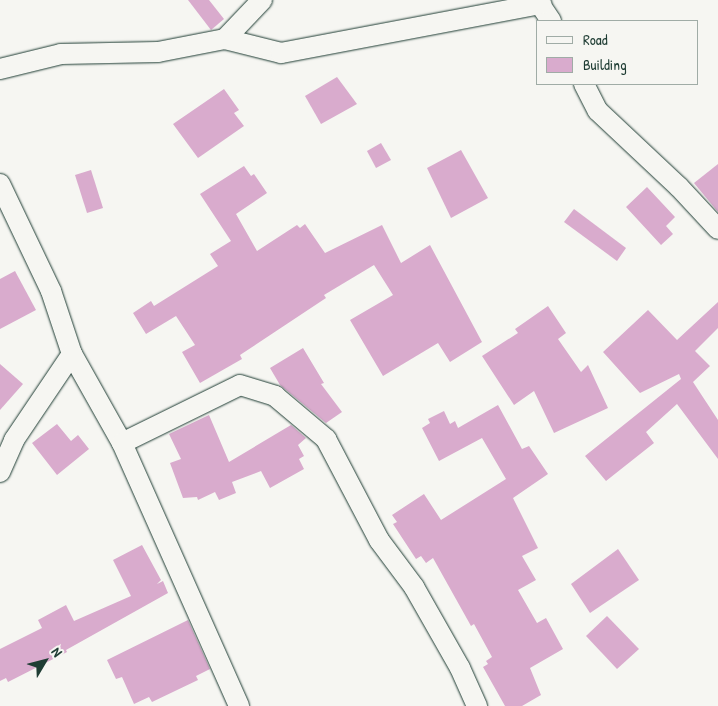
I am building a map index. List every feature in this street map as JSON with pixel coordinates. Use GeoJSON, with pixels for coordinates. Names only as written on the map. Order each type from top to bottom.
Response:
{"type":"FeatureCollection","features":[{"type":"Feature","properties":{"kind":"street"},"geometry":{"type":"LineString","coordinates":[[225,39],[262,0]]}},
{"type":"Feature","properties":{"kind":"street"},"geometry":{"type":"LineString","coordinates":[[0,69],[61,54],[158,52],[225,39],[281,53],[543,8]]}},
{"type":"Feature","properties":{"kind":"street"},"geometry":{"type":"LineString","coordinates":[[585,85],[598,111],[679,187],[718,229]]}},
{"type":"Feature","properties":{"kind":"street"},"geometry":{"type":"LineString","coordinates":[[0,184],[51,291],[72,354],[122,443],[239,706]]}},
{"type":"Feature","properties":{"kind":"street"},"geometry":{"type":"LineString","coordinates":[[0,472],[14,440],[72,354]]}},
{"type":"Feature","properties":{"kind":"street"},"geometry":{"type":"LineString","coordinates":[[122,443],[240,385],[275,396],[326,439],[379,540],[414,587],[460,668],[477,706]]}},
{"type":"Feature","properties":{"kind":"building"},"geometry":{"type":"Polygon","coordinates":[[[188,0],[209,0],[224,19],[211,30],[188,0]]]}},
{"type":"Feature","properties":{"kind":"building"},"geometry":{"type":"Polygon","coordinates":[[[337,77],[357,104],[321,124],[305,96],[337,77]]]}},
{"type":"Feature","properties":{"kind":"building"},"geometry":{"type":"Polygon","coordinates":[[[224,89],[239,110],[234,113],[244,126],[198,158],[173,124],[224,89]]]}},
{"type":"Feature","properties":{"kind":"building"},"geometry":{"type":"Polygon","coordinates":[[[381,143],[391,160],[376,168],[367,151],[381,143]]]}},
{"type":"Feature","properties":{"kind":"building"},"geometry":{"type":"Polygon","coordinates":[[[461,150],[488,198],[451,218],[427,168],[461,150]]]}},
{"type":"Feature","properties":{"kind":"building"},"geometry":{"type":"Polygon","coordinates":[[[718,164],[718,212],[694,183],[718,164]]]}},
{"type":"Feature","properties":{"kind":"building"},"geometry":{"type":"Polygon","coordinates":[[[244,166],[251,176],[254,174],[267,193],[236,214],[257,251],[297,225],[300,228],[305,224],[325,253],[382,225],[401,263],[430,245],[482,342],[450,362],[438,343],[383,376],[350,320],[393,295],[374,265],[324,295],[326,298],[240,355],[242,359],[200,383],[182,352],[195,345],[176,316],[146,334],[133,313],[151,301],[154,306],[218,266],[210,254],[231,241],[200,194],[244,166]]]}},
{"type":"Feature","properties":{"kind":"building"},"geometry":{"type":"Polygon","coordinates":[[[91,170],[103,208],[87,213],[75,175],[91,170]]]}},
{"type":"Feature","properties":{"kind":"building"},"geometry":{"type":"Polygon","coordinates":[[[647,187],[675,217],[666,226],[673,234],[661,245],[626,207],[647,187]]]}},
{"type":"Feature","properties":{"kind":"building"},"geometry":{"type":"Polygon","coordinates":[[[574,209],[626,248],[617,261],[564,222],[574,209]]]}},
{"type":"Feature","properties":{"kind":"building"},"geometry":{"type":"Polygon","coordinates":[[[15,271],[36,310],[0,329],[0,279],[15,271]]]}},
{"type":"Feature","properties":{"kind":"building"},"geometry":{"type":"Polygon","coordinates":[[[718,302],[718,328],[695,351],[710,366],[693,382],[718,420],[718,459],[677,404],[646,432],[654,443],[606,481],[585,456],[681,379],[679,374],[640,393],[603,352],[648,310],[677,340],[718,302]]]}},
{"type":"Feature","properties":{"kind":"building"},"geometry":{"type":"Polygon","coordinates":[[[548,306],[566,333],[558,339],[581,372],[588,365],[608,408],[554,433],[534,391],[514,405],[482,356],[518,333],[515,329],[548,306]]]}},
{"type":"Feature","properties":{"kind":"building"},"geometry":{"type":"Polygon","coordinates":[[[303,348],[324,383],[321,384],[342,412],[326,423],[280,385],[270,368],[303,348]]]}},
{"type":"Feature","properties":{"kind":"building"},"geometry":{"type":"Polygon","coordinates":[[[0,364],[23,384],[0,410],[0,364]]]}},
{"type":"Feature","properties":{"kind":"building"},"geometry":{"type":"Polygon","coordinates":[[[498,405],[522,449],[529,446],[548,474],[513,498],[538,548],[522,556],[536,580],[518,590],[537,623],[546,618],[563,649],[530,668],[541,695],[522,706],[505,706],[483,667],[488,664],[486,661],[492,657],[474,624],[471,626],[433,558],[426,563],[421,556],[416,559],[393,524],[397,522],[392,515],[424,494],[441,520],[506,479],[482,438],[439,461],[422,428],[430,423],[428,419],[444,411],[450,424],[455,421],[458,428],[498,405]]]}},
{"type":"Feature","properties":{"kind":"building"},"geometry":{"type":"Polygon","coordinates":[[[209,415],[229,462],[291,425],[306,438],[298,445],[304,456],[299,459],[304,469],[270,488],[261,471],[232,482],[236,493],[219,500],[215,492],[198,500],[197,497],[183,498],[170,463],[181,459],[169,434],[209,415]]]}},
{"type":"Feature","properties":{"kind":"building"},"geometry":{"type":"Polygon","coordinates":[[[57,424],[71,441],[78,435],[89,449],[57,475],[32,443],[57,424]]]}},
{"type":"Feature","properties":{"kind":"building"},"geometry":{"type":"Polygon","coordinates":[[[142,545],[161,580],[157,584],[163,581],[168,593],[66,650],[67,652],[8,682],[6,678],[0,681],[0,649],[42,628],[38,620],[66,605],[74,621],[131,596],[113,560],[142,545]]]}},
{"type":"Feature","properties":{"kind":"building"},"geometry":{"type":"Polygon","coordinates":[[[618,549],[639,580],[590,613],[571,584],[618,549]]]}},
{"type":"Feature","properties":{"kind":"building"},"geometry":{"type":"Polygon","coordinates":[[[607,616],[639,649],[617,669],[586,636],[607,616]]]}},
{"type":"Feature","properties":{"kind":"building"},"geometry":{"type":"Polygon","coordinates":[[[188,620],[210,669],[196,676],[198,680],[152,702],[149,697],[134,704],[122,677],[116,679],[107,660],[188,620]]]}}]}
